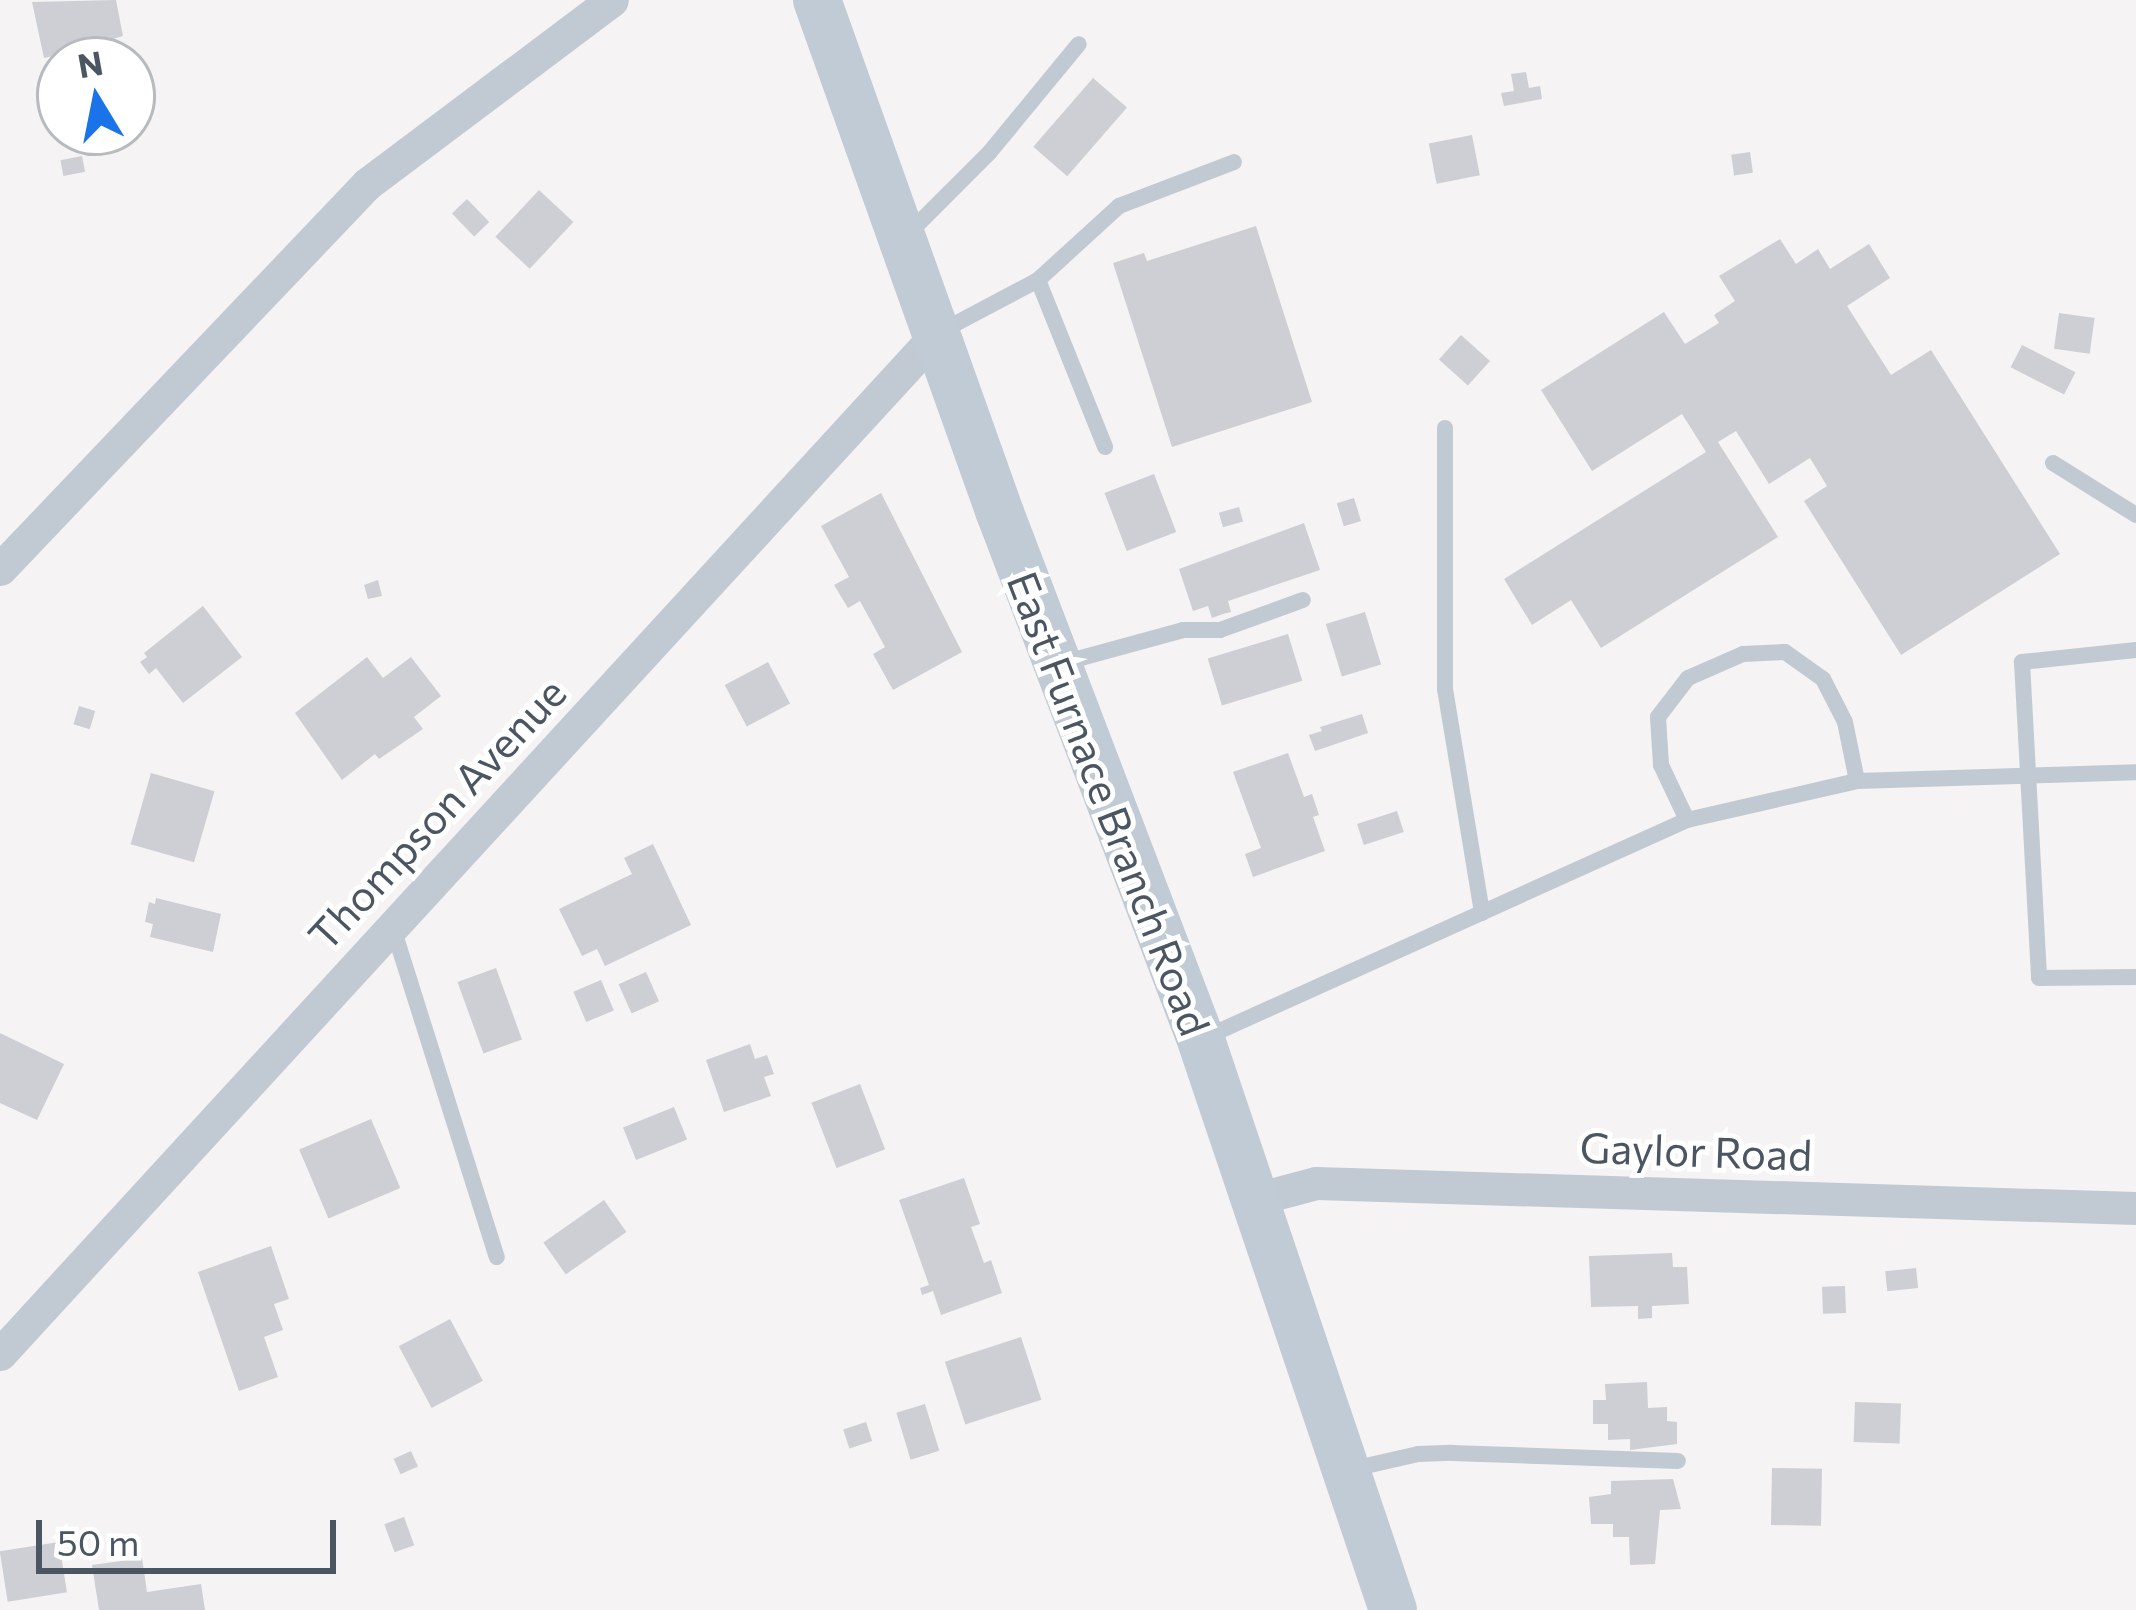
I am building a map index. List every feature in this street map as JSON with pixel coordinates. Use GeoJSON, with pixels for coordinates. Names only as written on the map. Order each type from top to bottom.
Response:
{"type":"FeatureCollection","features":[{"type":"Feature","properties":{"kind":"main road","name":"East Furnace Branch Road"},"geometry":{"type":"LineString","coordinates":[[817,0],[1058,664],[1201,1040],[1394,1610]]}},
{"type":"Feature","properties":{"kind":"street"},"geometry":{"type":"LineString","coordinates":[[0,569],[367,184],[612,0]]}},
{"type":"Feature","properties":{"kind":"street","name":"Thompson Avenue"},"geometry":{"type":"LineString","coordinates":[[0,1354],[938,333]]}},
{"type":"Feature","properties":{"kind":"street","name":"Gaylor Road"},"geometry":{"type":"LineString","coordinates":[[1256,1198],[1316,1183],[2136,1208]]}},
{"type":"Feature","properties":{"kind":"lane"},"geometry":{"type":"LineString","coordinates":[[903,239],[989,153],[1079,44]]}},
{"type":"Feature","properties":{"kind":"lane"},"geometry":{"type":"LineString","coordinates":[[938,333],[1038,280],[1119,206],[1234,162]]}},
{"type":"Feature","properties":{"kind":"lane"},"geometry":{"type":"LineString","coordinates":[[1038,280],[1105,447]]}},
{"type":"Feature","properties":{"kind":"lane"},"geometry":{"type":"LineString","coordinates":[[1444,428],[1445,688],[1482,913]]}},
{"type":"Feature","properties":{"kind":"lane"},"geometry":{"type":"LineString","coordinates":[[2053,464],[2136,515]]}},
{"type":"Feature","properties":{"kind":"lane"},"geometry":{"type":"LineString","coordinates":[[1058,664],[1183,630],[1220,630],[1303,600]]}},
{"type":"Feature","properties":{"kind":"lane"},"geometry":{"type":"LineString","coordinates":[[2136,650],[2022,662],[2039,978],[2136,977]]}},
{"type":"Feature","properties":{"kind":"lane"},"geometry":{"type":"LineString","coordinates":[[1687,820],[1661,765],[1658,717],[1688,678],[1743,654],[1785,652],[1823,679],[1845,722],[1857,781]]}},
{"type":"Feature","properties":{"kind":"lane"},"geometry":{"type":"LineString","coordinates":[[1201,1040],[1687,820],[1857,781],[2136,772]]}},
{"type":"Feature","properties":{"kind":"lane"},"geometry":{"type":"LineString","coordinates":[[393,927],[496,1257]]}},
{"type":"Feature","properties":{"kind":"lane"},"geometry":{"type":"LineString","coordinates":[[1347,1470],[1418,1454],[1452,1453],[1678,1461]]}},
{"type":"Feature","properties":{"kind":"building"},"geometry":{"type":"Polygon","coordinates":[[[116,0],[123,36],[39,36],[32,2],[116,0]]]}},
{"type":"Feature","properties":{"kind":"building"},"geometry":{"type":"Polygon","coordinates":[[[1526,72],[1529,88],[1540,86],[1542,99],[1504,106],[1501,93],[1514,91],[1511,74],[1526,72]]]}},
{"type":"Feature","properties":{"kind":"building"},"geometry":{"type":"Polygon","coordinates":[[[1093,78],[1127,108],[1067,176],[1033,147],[1093,78]]]}},
{"type":"Feature","properties":{"kind":"building"},"geometry":{"type":"Polygon","coordinates":[[[1472,135],[1480,175],[1437,184],[1429,143],[1472,135]]]}},
{"type":"Feature","properties":{"kind":"building"},"geometry":{"type":"Polygon","coordinates":[[[1750,152],[1753,173],[1734,175],[1731,155],[1750,152]]]}},
{"type":"Feature","properties":{"kind":"building"},"geometry":{"type":"Polygon","coordinates":[[[82,156],[85,172],[63,176],[60,160],[82,156]]]}},
{"type":"Feature","properties":{"kind":"building"},"geometry":{"type":"Polygon","coordinates":[[[539,190],[573,222],[530,269],[495,237],[539,190]]]}},
{"type":"Feature","properties":{"kind":"building"},"geometry":{"type":"Polygon","coordinates":[[[467,199],[489,222],[474,237],[452,214],[467,199]]]}},
{"type":"Feature","properties":{"kind":"building"},"geometry":{"type":"Polygon","coordinates":[[[1256,226],[1312,402],[1172,447],[1113,263],[1144,253],[1147,261],[1256,226]]]}},
{"type":"Feature","properties":{"kind":"building"},"geometry":{"type":"Polygon","coordinates":[[[1780,239],[1796,264],[1818,249],[1830,269],[1869,244],[1890,278],[1847,306],[1891,375],[1931,350],[2060,554],[1901,655],[1804,501],[1827,486],[1810,458],[1769,484],[1736,431],[1718,442],[1778,537],[1601,648],[1571,600],[1532,625],[1504,579],[1706,452],[1682,414],[1592,471],[1541,390],[1664,312],[1685,344],[1719,323],[1714,315],[1735,301],[1719,276],[1780,239]]]}},
{"type":"Feature","properties":{"kind":"building"},"geometry":{"type":"Polygon","coordinates":[[[2059,313],[2095,318],[2090,354],[2054,349],[2059,313]]]}},
{"type":"Feature","properties":{"kind":"building"},"geometry":{"type":"Polygon","coordinates":[[[1461,335],[1490,361],[1468,386],[1439,360],[1461,335]]]}},
{"type":"Feature","properties":{"kind":"building"},"geometry":{"type":"Polygon","coordinates":[[[2022,345],[2075,372],[2064,395],[2011,367],[2022,345]]]}},
{"type":"Feature","properties":{"kind":"building"},"geometry":{"type":"Polygon","coordinates":[[[1154,474],[1176,532],[1127,551],[1105,493],[1154,474]]]}},
{"type":"Feature","properties":{"kind":"building"},"geometry":{"type":"Polygon","coordinates":[[[881,493],[962,652],[893,690],[873,654],[885,647],[860,601],[848,608],[834,585],[849,577],[821,526],[881,493]]]}},
{"type":"Feature","properties":{"kind":"building"},"geometry":{"type":"Polygon","coordinates":[[[1354,498],[1361,521],[1344,526],[1337,503],[1354,498]]]}},
{"type":"Feature","properties":{"kind":"building"},"geometry":{"type":"Polygon","coordinates":[[[1239,507],[1243,521],[1223,527],[1219,513],[1239,507]]]}},
{"type":"Feature","properties":{"kind":"building"},"geometry":{"type":"Polygon","coordinates":[[[1304,523],[1320,570],[1228,601],[1231,612],[1212,618],[1208,606],[1193,611],[1179,569],[1304,523]]]}},
{"type":"Feature","properties":{"kind":"building"},"geometry":{"type":"Polygon","coordinates":[[[378,580],[382,596],[368,599],[364,585],[378,580]]]}},
{"type":"Feature","properties":{"kind":"building"},"geometry":{"type":"Polygon","coordinates":[[[203,606],[242,657],[183,703],[156,668],[149,674],[140,662],[147,657],[144,653],[203,606]]]}},
{"type":"Feature","properties":{"kind":"building"},"geometry":{"type":"Polygon","coordinates":[[[1365,612],[1381,665],[1342,677],[1326,624],[1365,612]]]}},
{"type":"Feature","properties":{"kind":"building"},"geometry":{"type":"Polygon","coordinates":[[[1288,634],[1302,681],[1222,705],[1208,659],[1288,634]]]}},
{"type":"Feature","properties":{"kind":"building"},"geometry":{"type":"Polygon","coordinates":[[[367,657],[383,678],[411,657],[441,696],[414,717],[423,729],[379,759],[375,754],[342,780],[295,713],[367,657]]]}},
{"type":"Feature","properties":{"kind":"building"},"geometry":{"type":"Polygon","coordinates":[[[768,662],[790,703],[747,727],[725,685],[768,662]]]}},
{"type":"Feature","properties":{"kind":"building"},"geometry":{"type":"Polygon","coordinates":[[[79,706],[95,711],[90,729],[73,724],[79,706]]]}},
{"type":"Feature","properties":{"kind":"building"},"geometry":{"type":"Polygon","coordinates":[[[1362,714],[1368,733],[1315,751],[1309,735],[1362,714]]]}},
{"type":"Feature","properties":{"kind":"building"},"geometry":{"type":"Polygon","coordinates":[[[1288,753],[1304,797],[1312,794],[1319,815],[1313,817],[1325,851],[1253,877],[1245,854],[1261,848],[1233,772],[1288,753]]]}},
{"type":"Feature","properties":{"kind":"building"},"geometry":{"type":"Polygon","coordinates":[[[151,773],[214,791],[194,862],[131,844],[151,773]]]}},
{"type":"Feature","properties":{"kind":"building"},"geometry":{"type":"Polygon","coordinates":[[[1397,811],[1404,832],[1364,845],[1357,824],[1397,811]]]}},
{"type":"Feature","properties":{"kind":"building"},"geometry":{"type":"Polygon","coordinates":[[[653,844],[691,925],[605,966],[597,949],[582,956],[559,909],[632,874],[624,858],[653,844]]]}},
{"type":"Feature","properties":{"kind":"building"},"geometry":{"type":"Polygon","coordinates":[[[156,898],[221,914],[213,952],[150,937],[153,924],[145,922],[149,902],[155,904],[156,898]]]}},
{"type":"Feature","properties":{"kind":"building"},"geometry":{"type":"Polygon","coordinates":[[[496,968],[522,1039],[483,1053],[457,982],[496,968]]]}},
{"type":"Feature","properties":{"kind":"building"},"geometry":{"type":"Polygon","coordinates":[[[646,972],[659,1001],[632,1013],[619,984],[646,972]]]}},
{"type":"Feature","properties":{"kind":"building"},"geometry":{"type":"Polygon","coordinates":[[[601,980],[614,1010],[586,1022],[573,992],[601,980]]]}},
{"type":"Feature","properties":{"kind":"building"},"geometry":{"type":"Polygon","coordinates":[[[0,1033],[64,1064],[37,1120],[0,1103],[0,1033]]]}},
{"type":"Feature","properties":{"kind":"building"},"geometry":{"type":"Polygon","coordinates":[[[750,1044],[755,1059],[767,1055],[774,1074],[764,1077],[771,1096],[724,1112],[706,1060],[750,1044]]]}},
{"type":"Feature","properties":{"kind":"building"},"geometry":{"type":"Polygon","coordinates":[[[860,1084],[885,1149],[837,1168],[811,1103],[860,1084]]]}},
{"type":"Feature","properties":{"kind":"building"},"geometry":{"type":"Polygon","coordinates":[[[674,1107],[687,1139],[636,1160],[623,1128],[674,1107]]]}},
{"type":"Feature","properties":{"kind":"building"},"geometry":{"type":"Polygon","coordinates":[[[371,1119],[400,1188],[329,1219],[299,1149],[371,1119]]]}},
{"type":"Feature","properties":{"kind":"building"},"geometry":{"type":"Polygon","coordinates":[[[964,1178],[980,1224],[971,1227],[984,1263],[991,1260],[1002,1293],[941,1315],[933,1291],[922,1295],[920,1288],[929,1285],[899,1200],[964,1178]]]}},
{"type":"Feature","properties":{"kind":"building"},"geometry":{"type":"Polygon","coordinates":[[[604,1200],[626,1232],[566,1274],[543,1242],[604,1200]]]}},
{"type":"Feature","properties":{"kind":"building"},"geometry":{"type":"Polygon","coordinates":[[[271,1246],[289,1299],[274,1304],[283,1330],[264,1337],[278,1377],[239,1391],[198,1272],[271,1246]]]}},
{"type":"Feature","properties":{"kind":"building"},"geometry":{"type":"Polygon","coordinates":[[[1672,1253],[1673,1267],[1687,1267],[1689,1304],[1652,1306],[1652,1318],[1638,1319],[1638,1306],[1591,1307],[1589,1256],[1672,1253]]]}},
{"type":"Feature","properties":{"kind":"building"},"geometry":{"type":"Polygon","coordinates":[[[1916,1268],[1918,1288],[1887,1291],[1885,1271],[1916,1268]]]}},
{"type":"Feature","properties":{"kind":"building"},"geometry":{"type":"Polygon","coordinates":[[[1845,1286],[1846,1313],[1823,1314],[1822,1287],[1845,1286]]]}},
{"type":"Feature","properties":{"kind":"building"},"geometry":{"type":"Polygon","coordinates":[[[450,1319],[483,1381],[432,1408],[399,1346],[450,1319]]]}},
{"type":"Feature","properties":{"kind":"building"},"geometry":{"type":"Polygon","coordinates":[[[1021,1337],[1041,1400],[965,1424],[945,1362],[1021,1337]]]}},
{"type":"Feature","properties":{"kind":"building"},"geometry":{"type":"Polygon","coordinates":[[[1647,1382],[1648,1408],[1667,1407],[1667,1421],[1677,1422],[1677,1444],[1630,1450],[1630,1439],[1608,1440],[1608,1424],[1593,1424],[1593,1400],[1606,1400],[1605,1384],[1647,1382]]]}},
{"type":"Feature","properties":{"kind":"building"},"geometry":{"type":"Polygon","coordinates":[[[1855,1402],[1901,1404],[1900,1444],[1854,1442],[1855,1402]]]}},
{"type":"Feature","properties":{"kind":"building"},"geometry":{"type":"Polygon","coordinates":[[[925,1404],[939,1451],[911,1460],[896,1413],[925,1404]]]}},
{"type":"Feature","properties":{"kind":"building"},"geometry":{"type":"Polygon","coordinates":[[[866,1422],[872,1441],[849,1448],[843,1429],[866,1422]]]}},
{"type":"Feature","properties":{"kind":"building"},"geometry":{"type":"Polygon","coordinates":[[[411,1451],[418,1467],[401,1474],[394,1459],[411,1451]]]}},
{"type":"Feature","properties":{"kind":"building"},"geometry":{"type":"Polygon","coordinates":[[[1772,1468],[1822,1469],[1821,1526],[1771,1525],[1772,1468]]]}},
{"type":"Feature","properties":{"kind":"building"},"geometry":{"type":"Polygon","coordinates":[[[1673,1479],[1681,1509],[1660,1510],[1655,1564],[1630,1565],[1629,1537],[1613,1537],[1613,1524],[1591,1524],[1589,1497],[1611,1494],[1611,1481],[1673,1479]]]}},
{"type":"Feature","properties":{"kind":"building"},"geometry":{"type":"Polygon","coordinates":[[[404,1517],[414,1545],[395,1552],[384,1524],[404,1517]]]}},
{"type":"Feature","properties":{"kind":"building"},"geometry":{"type":"Polygon","coordinates":[[[59,1542],[67,1592],[8,1602],[0,1551],[59,1542]]]}},
{"type":"Feature","properties":{"kind":"building"},"geometry":{"type":"Polygon","coordinates":[[[142,1558],[147,1592],[201,1584],[205,1610],[99,1610],[92,1565],[142,1558]]]}}]}
